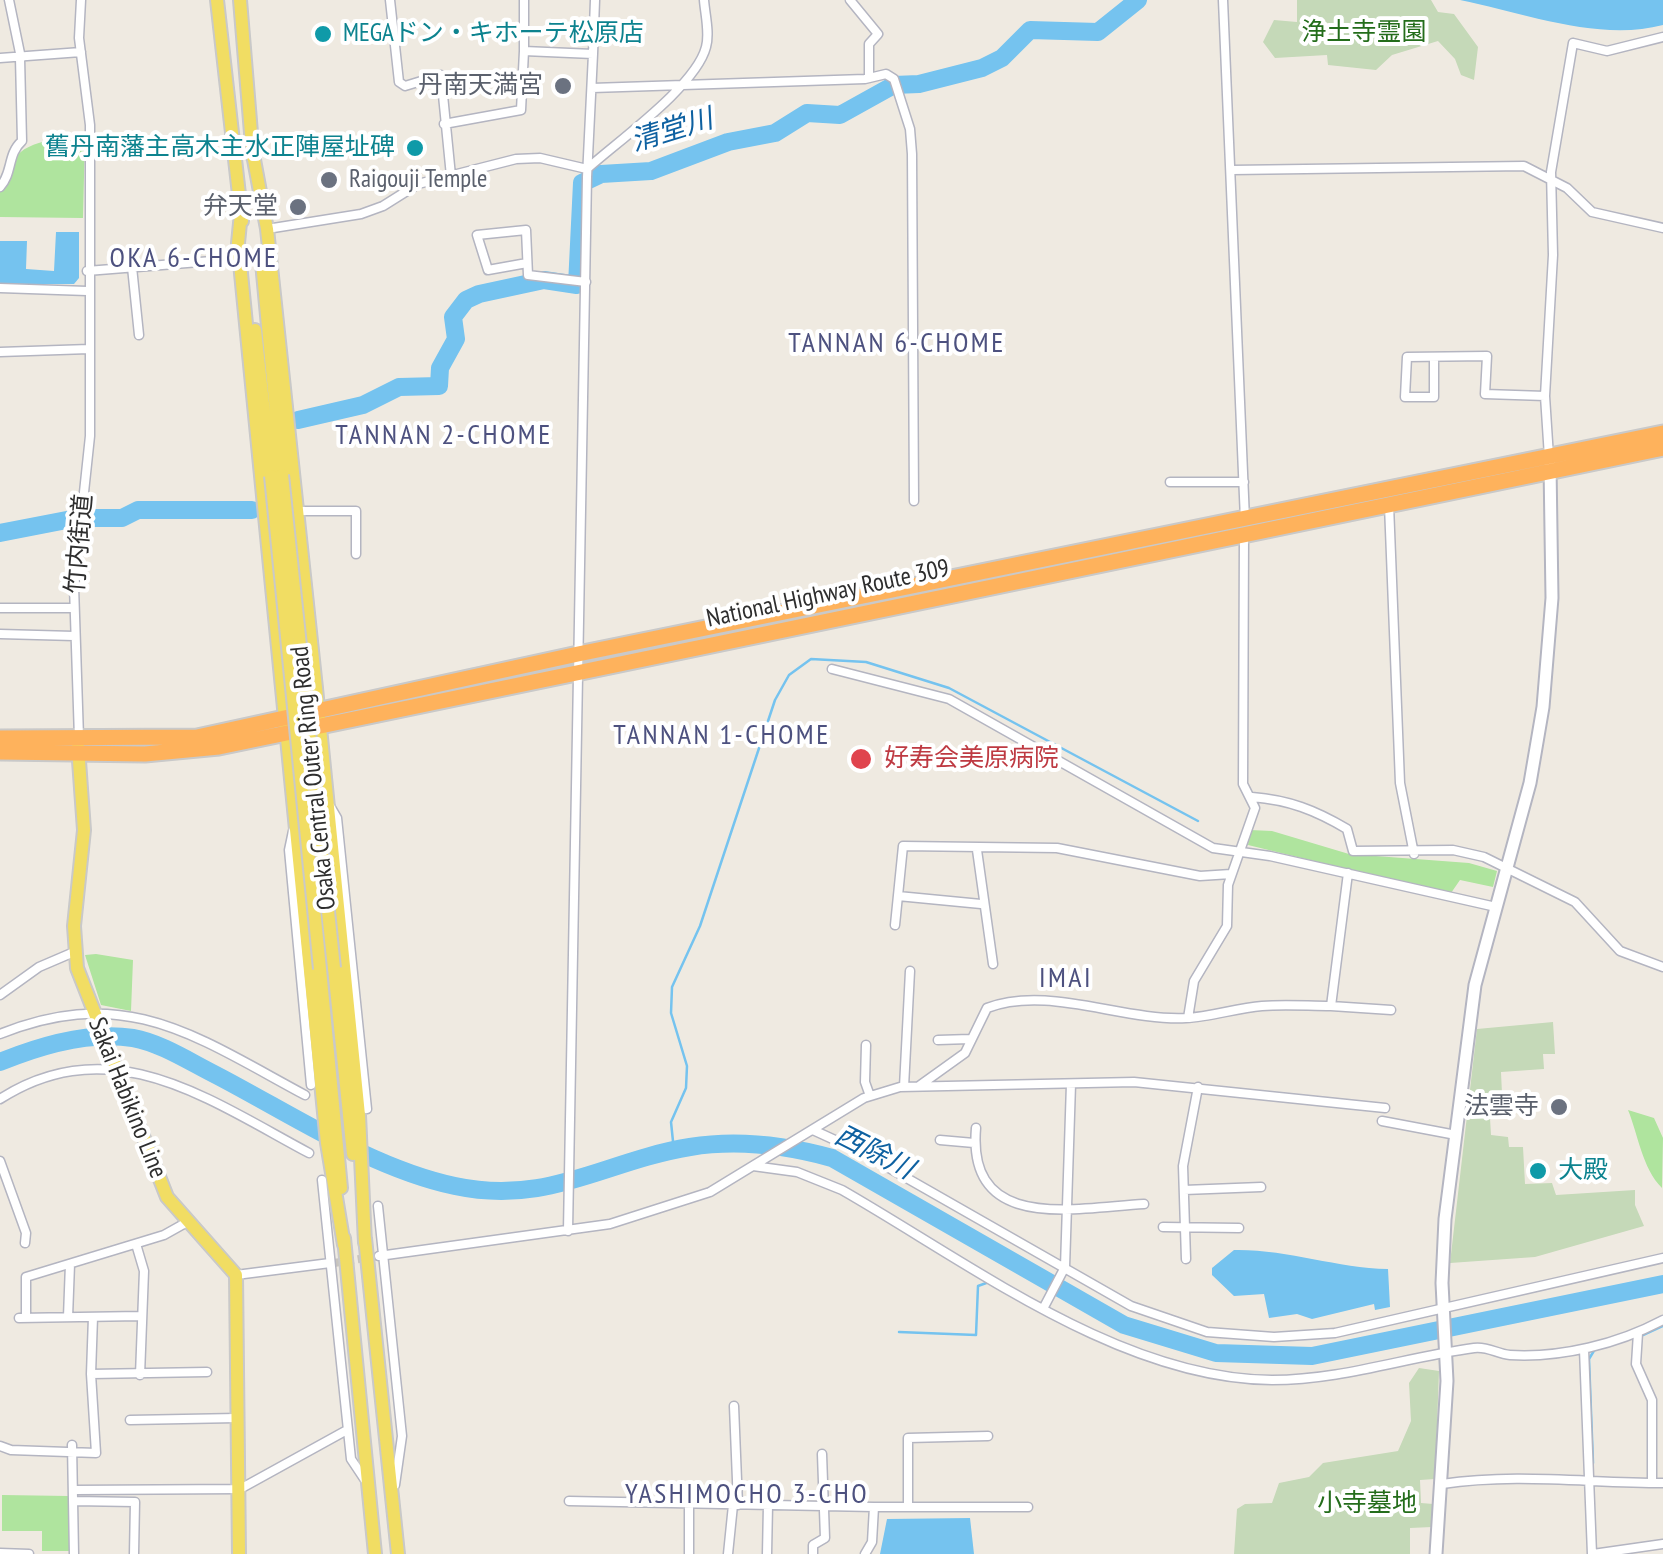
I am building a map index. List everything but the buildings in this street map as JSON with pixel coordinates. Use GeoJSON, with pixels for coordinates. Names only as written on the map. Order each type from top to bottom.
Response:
{"type":"FeatureCollection","features":[{"type":"Feature","properties":{"kind":"highway","name":"National Highway Route 309"},"geometry":{"type":"LineString","coordinates":[[318,717],[578,672],[1245,525],[1389,504],[1663,433]]}},
{"type":"Feature","properties":{"kind":"highway","name":"National Highway Route 309"},"geometry":{"type":"LineString","coordinates":[[0,752],[198,737],[284,725],[578,654],[1550,464],[1663,448]]}},
{"type":"Feature","properties":{"kind":"highway","name":"National Highway Route 309"},"geometry":{"type":"LineString","coordinates":[[0,738],[78,746]]}},
{"type":"Feature","properties":{"kind":"main road","name":"Osaka Central Outer Ring Road"},"geometry":{"type":"LineString","coordinates":[[217,0],[277,476]]}},
{"type":"Feature","properties":{"kind":"main road","name":"Osaka Central Outer Ring Road"},"geometry":{"type":"LineString","coordinates":[[240,0],[277,476],[327,969],[355,1126]]}},
{"type":"Feature","properties":{"kind":"main road"},"geometry":{"type":"LineString","coordinates":[[252,149],[267,229],[318,717],[365,1243],[398,1554]]}},
{"type":"Feature","properties":{"kind":"main road"},"geometry":{"type":"LineString","coordinates":[[242,213],[239,254],[284,725],[375,1554]]}},
{"type":"Feature","properties":{"kind":"main road","name":"Sakai Habikino Line"},"geometry":{"type":"LineString","coordinates":[[78,746],[84,830],[74,952],[93,1014],[117,1066],[166,1197],[236,1275]]}},
{"type":"Feature","properties":{"kind":"main road","name":"Osaka Central Outer Ring Road"},"geometry":{"type":"LineString","coordinates":[[327,969],[329,1113]]}},
{"type":"Feature","properties":{"kind":"main road"},"geometry":{"type":"LineString","coordinates":[[236,1275],[239,1554]]}},
{"type":"Feature","properties":{"kind":"street"},"geometry":{"type":"LineString","coordinates":[[0,187],[8,178],[14,148],[22,140],[21,58],[9,0]]}},
{"type":"Feature","properties":{"kind":"street"},"geometry":{"type":"LineString","coordinates":[[0,288],[87,291],[90,125],[81,52],[81,0]]}},
{"type":"Feature","properties":{"kind":"street"},"geometry":{"type":"LineString","coordinates":[[390,0],[399,82],[404,86],[441,75],[451,176]]}},
{"type":"Feature","properties":{"kind":"street"},"geometry":{"type":"LineString","coordinates":[[444,124],[521,110],[524,0]]}},
{"type":"Feature","properties":{"kind":"street"},"geometry":{"type":"LineString","coordinates":[[568,1230],[584,281],[595,0]]}},
{"type":"Feature","properties":{"kind":"street"},"geometry":{"type":"LineString","coordinates":[[587,177],[684,84],[708,43],[704,0]]}},
{"type":"Feature","properties":{"kind":"street"},"geometry":{"type":"LineString","coordinates":[[850,0],[878,34],[870,44],[869,78]]}},
{"type":"Feature","properties":{"kind":"street"},"geometry":{"type":"LineString","coordinates":[[1188,1018],[1194,982],[1226,926],[1225,898],[1255,808],[1252,796],[1242,784],[1244,482],[1223,0]]}},
{"type":"Feature","properties":{"kind":"street"},"geometry":{"type":"LineString","coordinates":[[1436,1554],[1445,1348],[1442,1250],[1467,1032],[1544,707],[1552,598],[1546,396],[1553,255],[1552,179],[1573,43],[1606,51],[1663,37]]}},
{"type":"Feature","properties":{"kind":"street"},"geometry":{"type":"LineString","coordinates":[[524,51],[593,54]]}},
{"type":"Feature","properties":{"kind":"street"},"geometry":{"type":"LineString","coordinates":[[0,58],[81,52]]}},
{"type":"Feature","properties":{"kind":"street"},"geometry":{"type":"LineString","coordinates":[[592,88],[869,78],[886,74],[894,79],[912,154],[914,502]]}},
{"type":"Feature","properties":{"kind":"street"},"geometry":{"type":"LineString","coordinates":[[267,229],[361,214],[383,206],[418,184],[528,158],[587,177]]}},
{"type":"Feature","properties":{"kind":"street"},"geometry":{"type":"LineString","coordinates":[[1232,170],[1524,166],[1552,179],[1592,212],[1663,228]]}},
{"type":"Feature","properties":{"kind":"street"},"geometry":{"type":"LineString","coordinates":[[528,263],[488,270],[478,235],[526,230],[528,263],[528,275],[584,281]]}},
{"type":"Feature","properties":{"kind":"street"},"geometry":{"type":"LineString","coordinates":[[87,271],[212,262],[239,254]]}},
{"type":"Feature","properties":{"kind":"street"},"geometry":{"type":"LineString","coordinates":[[132,267],[138,336]]}},
{"type":"Feature","properties":{"kind":"street","name":"竹内街道"},"geometry":{"type":"LineString","coordinates":[[78,746],[74,608],[90,436],[87,291]]}},
{"type":"Feature","properties":{"kind":"street"},"geometry":{"type":"LineString","coordinates":[[0,352],[89,349]]}},
{"type":"Feature","properties":{"kind":"street"},"geometry":{"type":"LineString","coordinates":[[1434,357],[1434,397],[1405,396],[1406,357],[1487,356],[1485,394],[1546,396]]}},
{"type":"Feature","properties":{"kind":"street"},"geometry":{"type":"LineString","coordinates":[[1170,482],[1244,482]]}},
{"type":"Feature","properties":{"kind":"street"},"geometry":{"type":"LineString","coordinates":[[1389,504],[1400,784],[1414,854]]}},
{"type":"Feature","properties":{"kind":"street"},"geometry":{"type":"LineString","coordinates":[[296,510],[356,511],[356,554]]}},
{"type":"Feature","properties":{"kind":"street"},"geometry":{"type":"LineString","coordinates":[[0,608],[74,608]]}},
{"type":"Feature","properties":{"kind":"street"},"geometry":{"type":"LineString","coordinates":[[0,634],[74,636]]}},
{"type":"Feature","properties":{"kind":"street"},"geometry":{"type":"LineString","coordinates":[[832,669],[949,700],[1124,796],[1180,833],[1237,853],[1348,872],[1496,907]]}},
{"type":"Feature","properties":{"kind":"street"},"geometry":{"type":"LineString","coordinates":[[1252,796],[1288,800],[1321,813],[1346,829],[1353,851],[1414,854],[1453,850],[1507,866],[1576,902],[1620,951],[1663,968]]}},
{"type":"Feature","properties":{"kind":"street"},"geometry":{"type":"LineString","coordinates":[[326,798],[338,818],[367,1109]]}},
{"type":"Feature","properties":{"kind":"street"},"geometry":{"type":"LineString","coordinates":[[295,820],[289,850],[312,1086]]}},
{"type":"Feature","properties":{"kind":"street"},"geometry":{"type":"LineString","coordinates":[[895,925],[903,846],[977,850],[1058,848],[1200,876],[1231,874]]}},
{"type":"Feature","properties":{"kind":"street"},"geometry":{"type":"LineString","coordinates":[[977,850],[981,904],[993,964]]}},
{"type":"Feature","properties":{"kind":"street"},"geometry":{"type":"LineString","coordinates":[[1331,1006],[1348,872]]}},
{"type":"Feature","properties":{"kind":"street"},"geometry":{"type":"LineString","coordinates":[[898,896],[981,904]]}},
{"type":"Feature","properties":{"kind":"street"},"geometry":{"type":"LineString","coordinates":[[0,995],[39,967],[74,952]]}},
{"type":"Feature","properties":{"kind":"street"},"geometry":{"type":"LineString","coordinates":[[904,1086],[910,972]]}},
{"type":"Feature","properties":{"kind":"street"},"geometry":{"type":"LineString","coordinates":[[919,1086],[964,1053],[987,1008],[1003,1002],[1037,1002],[1140,1017],[1188,1018],[1266,1005],[1391,1010]]}},
{"type":"Feature","properties":{"kind":"street"},"geometry":{"type":"LineString","coordinates":[[0,1034],[65,1014],[144,1018],[191,1034],[305,1095]]}},
{"type":"Feature","properties":{"kind":"street"},"geometry":{"type":"LineString","coordinates":[[938,1040],[970,1039]]}},
{"type":"Feature","properties":{"kind":"street"},"geometry":{"type":"LineString","coordinates":[[866,1046],[864,1082],[870,1096]]}},
{"type":"Feature","properties":{"kind":"street"},"geometry":{"type":"LineString","coordinates":[[0,1099],[28,1082],[80,1068],[117,1066],[155,1075],[309,1154]]}},
{"type":"Feature","properties":{"kind":"street"},"geometry":{"type":"LineString","coordinates":[[1046,1304],[1064,1270],[1073,1126],[1070,1084]]}},
{"type":"Feature","properties":{"kind":"street"},"geometry":{"type":"LineString","coordinates":[[382,1256],[610,1224],[710,1192],[870,1096],[904,1086],[1198,1087],[1385,1108]]}},
{"type":"Feature","properties":{"kind":"street"},"geometry":{"type":"LineString","coordinates":[[1186,1259],[1183,1166],[1198,1087]]}},
{"type":"Feature","properties":{"kind":"street"},"geometry":{"type":"LineString","coordinates":[[1382,1120],[1456,1135]]}},
{"type":"Feature","properties":{"kind":"street"},"geometry":{"type":"LineString","coordinates":[[976,1128],[979,1174],[999,1194],[1026,1207],[1144,1204]]}},
{"type":"Feature","properties":{"kind":"street"},"geometry":{"type":"LineString","coordinates":[[811,1131],[861,1152],[1131,1306],[1220,1334],[1274,1337],[1335,1333],[1663,1258]]}},
{"type":"Feature","properties":{"kind":"street"},"geometry":{"type":"LineString","coordinates":[[940,1140],[974,1143]]}},
{"type":"Feature","properties":{"kind":"street"},"geometry":{"type":"LineString","coordinates":[[0,1161],[26,1233],[25,1243]]}},
{"type":"Feature","properties":{"kind":"street"},"geometry":{"type":"LineString","coordinates":[[758,1163],[796,1172],[842,1190],[1126,1350],[1199,1374],[1304,1379],[1445,1348],[1477,1347],[1505,1355],[1584,1349],[1638,1333],[1663,1320]]}},
{"type":"Feature","properties":{"kind":"street"},"geometry":{"type":"LineString","coordinates":[[322,1180],[351,1459],[367,1482]]}},
{"type":"Feature","properties":{"kind":"street"},"geometry":{"type":"LineString","coordinates":[[1184,1190],[1261,1187]]}},
{"type":"Feature","properties":{"kind":"street"},"geometry":{"type":"LineString","coordinates":[[378,1206],[402,1436],[392,1498]]}},
{"type":"Feature","properties":{"kind":"street"},"geometry":{"type":"LineString","coordinates":[[140,1316],[22,1318],[26,1277],[136,1244],[189,1221]]}},
{"type":"Feature","properties":{"kind":"street"},"geometry":{"type":"LineString","coordinates":[[1163,1228],[1239,1228]]}},
{"type":"Feature","properties":{"kind":"street"},"geometry":{"type":"LineString","coordinates":[[136,1244],[144,1271],[140,1374]]}},
{"type":"Feature","properties":{"kind":"street"},"geometry":{"type":"LineString","coordinates":[[236,1275],[332,1263]]}},
{"type":"Feature","properties":{"kind":"street"},"geometry":{"type":"LineString","coordinates":[[68,1317],[70,1264]]}},
{"type":"Feature","properties":{"kind":"street"},"geometry":{"type":"LineString","coordinates":[[0,1446],[96,1452],[91,1374],[94,1316]]}},
{"type":"Feature","properties":{"kind":"street"},"geometry":{"type":"LineString","coordinates":[[1638,1333],[1636,1364],[1652,1400],[1652,1483]]}},
{"type":"Feature","properties":{"kind":"street"},"geometry":{"type":"LineString","coordinates":[[1584,1349],[1593,1554],[1663,1544]]}},
{"type":"Feature","properties":{"kind":"street"},"geometry":{"type":"LineString","coordinates":[[91,1374],[207,1372]]}},
{"type":"Feature","properties":{"kind":"street"},"geometry":{"type":"LineString","coordinates":[[1652,1400],[1663,1400]]}},
{"type":"Feature","properties":{"kind":"street"},"geometry":{"type":"LineString","coordinates":[[728,1554],[736,1505],[734,1406]]}},
{"type":"Feature","properties":{"kind":"street"},"geometry":{"type":"LineString","coordinates":[[130,1420],[237,1418]]}},
{"type":"Feature","properties":{"kind":"street"},"geometry":{"type":"LineString","coordinates":[[74,1490],[240,1490],[347,1430]]}},
{"type":"Feature","properties":{"kind":"street"},"geometry":{"type":"LineString","coordinates":[[908,1507],[908,1438],[988,1436]]}},
{"type":"Feature","properties":{"kind":"street"},"geometry":{"type":"LineString","coordinates":[[72,1450],[74,1554]]}},
{"type":"Feature","properties":{"kind":"street"},"geometry":{"type":"LineString","coordinates":[[813,1554],[812,1544],[826,1538],[822,1454]]}},
{"type":"Feature","properties":{"kind":"street"},"geometry":{"type":"LineString","coordinates":[[1442,1484],[1524,1476],[1590,1483],[1663,1483]]}},
{"type":"Feature","properties":{"kind":"street"},"geometry":{"type":"LineString","coordinates":[[74,1501],[135,1502],[134,1554]]}},
{"type":"Feature","properties":{"kind":"street"},"geometry":{"type":"LineString","coordinates":[[568,1501],[688,1507],[1028,1508]]}},
{"type":"Feature","properties":{"kind":"street"},"geometry":{"type":"LineString","coordinates":[[767,1554],[768,1505]]}},
{"type":"Feature","properties":{"kind":"street"},"geometry":{"type":"LineString","coordinates":[[688,1507],[689,1554]]}},
{"type":"Feature","properties":{"kind":"street"},"geometry":{"type":"LineString","coordinates":[[865,1554],[872,1542],[874,1507]]}},
{"type":"Feature","properties":{"kind":"street"},"geometry":{"type":"LineString","coordinates":[[0,1552],[29,1554]]}},
{"type":"Feature","properties":{"kind":"green space","name":"浄土寺霊園"},"geometry":{"type":"Polygon","coordinates":[[[1297,0],[1431,0],[1438,12],[1454,14],[1478,47],[1474,80],[1461,75],[1455,59],[1438,41],[1392,55],[1376,70],[1328,65],[1327,55],[1275,58],[1263,42],[1274,20],[1297,22],[1297,0]]]}},
{"type":"Feature","properties":{"kind":"green space"},"geometry":{"type":"Polygon","coordinates":[[[85,135],[83,218],[0,217],[0,191],[17,155],[44,142],[85,135]]]}},
{"type":"Feature","properties":{"kind":"green space"},"geometry":{"type":"Polygon","coordinates":[[[1250,830],[1272,831],[1349,854],[1469,863],[1497,871],[1493,887],[1460,880],[1451,893],[1446,893],[1248,845],[1250,830]]]}},
{"type":"Feature","properties":{"kind":"green space"},"geometry":{"type":"Polygon","coordinates":[[[85,955],[133,960],[131,1011],[101,1005],[85,955]]]}},
{"type":"Feature","properties":{"kind":"green space"},"geometry":{"type":"Polygon","coordinates":[[[1553,1022],[1555,1054],[1543,1054],[1544,1069],[1501,1072],[1503,1116],[1490,1118],[1491,1135],[1508,1137],[1509,1147],[1523,1147],[1525,1184],[1552,1183],[1556,1195],[1635,1190],[1635,1205],[1644,1226],[1535,1257],[1450,1263],[1477,1029],[1553,1022]]]}},
{"type":"Feature","properties":{"kind":"green space"},"geometry":{"type":"Polygon","coordinates":[[[1628,1110],[1654,1118],[1663,1138],[1662,1188],[1645,1161],[1628,1110]]]}},
{"type":"Feature","properties":{"kind":"green space","name":"小寺墓地"},"geometry":{"type":"Polygon","coordinates":[[[1419,1368],[1439,1371],[1435,1479],[1420,1480],[1421,1503],[1433,1504],[1432,1527],[1410,1528],[1410,1554],[1234,1554],[1237,1509],[1245,1504],[1272,1503],[1279,1483],[1309,1477],[1323,1463],[1398,1451],[1411,1421],[1409,1383],[1419,1368]]]}},
{"type":"Feature","properties":{"kind":"green space"},"geometry":{"type":"Polygon","coordinates":[[[2,1495],[69,1496],[69,1551],[42,1551],[42,1531],[2,1531],[2,1495]]]}},
{"type":"Feature","properties":{"kind":"water"},"geometry":{"type":"Polygon","coordinates":[[[1460,0],[1663,0],[1663,25],[1639,29],[1588,28],[1460,0]]]}},
{"type":"Feature","properties":{"kind":"water"},"geometry":{"type":"Polygon","coordinates":[[[56,232],[79,232],[79,278],[74,284],[0,284],[0,241],[27,241],[26,269],[54,271],[56,232]]]}},
{"type":"Feature","properties":{"kind":"water"},"geometry":{"type":"Polygon","coordinates":[[[1234,1250],[1388,1269],[1390,1307],[1375,1310],[1374,1304],[1312,1319],[1297,1314],[1269,1318],[1264,1294],[1234,1296],[1212,1275],[1212,1268],[1234,1250]]]}},
{"type":"Feature","properties":{"kind":"water"},"geometry":{"type":"Polygon","coordinates":[[[970,1518],[974,1554],[880,1554],[887,1519],[970,1518]]]}},
{"type":"Feature","properties":{"kind":"waterway","name":"清堂川"},"geometry":{"type":"LineString","coordinates":[[298,420],[363,405],[399,387],[439,386],[440,368],[456,339],[453,317],[466,300],[544,280],[577,285],[582,183],[601,174],[651,171],[728,142],[775,133],[807,113],[840,115],[894,85],[919,84],[982,68],[1002,58],[1030,30],[1098,32],[1138,0]]}},
{"type":"Feature","properties":{"kind":"waterway","name":"清堂川"},"geometry":{"type":"LineString","coordinates":[[0,533],[77,518],[122,518],[138,510],[252,510]]}},
{"type":"Feature","properties":{"kind":"waterway"},"geometry":{"type":"LineString","coordinates":[[674,1151],[671,1122],[686,1088],[687,1066],[671,1013],[672,987],[700,926],[775,700],[789,675],[811,659],[866,662],[949,688],[1198,821]]}},
{"type":"Feature","properties":{"kind":"waterway","name":"西除川"},"geometry":{"type":"LineString","coordinates":[[0,1062],[82,1038],[116,1036],[144,1040],[393,1167],[455,1186],[488,1191],[548,1186],[690,1147],[762,1145],[814,1153],[832,1158],[1124,1325],[1216,1353],[1312,1356],[1663,1284]]}},
{"type":"Feature","properties":{"kind":"waterway"},"geometry":{"type":"LineString","coordinates":[[899,1332],[976,1335],[978,1286],[989,1282]]}},
{"type":"Feature","properties":{"kind":"waterway"},"geometry":{"type":"LineString","coordinates":[[1643,1335],[1663,1326]]}},
{"type":"Feature","properties":{"kind":"waterway"},"geometry":{"type":"LineString","coordinates":[[1593,1463],[1589,1359],[1595,1349]]}},
{"type":"Feature","properties":{"kind":"tunnel"},"geometry":{"type":"LineString","coordinates":[[334,1263],[379,1256]]}},
{"type":"Feature","properties":{"kind":"place","name":"MEGAドン・キホーテ松原店"},"geometry":{"type":"Point","coordinates":[323,34]}},
{"type":"Feature","properties":{"kind":"place","name":"丹南天満宮"},"geometry":{"type":"Point","coordinates":[563,86]}},
{"type":"Feature","properties":{"kind":"place","name":"舊丹南藩主高木主水正陣屋址碑"},"geometry":{"type":"Point","coordinates":[415,148]}},
{"type":"Feature","properties":{"kind":"place","name":"Raigouji Temple"},"geometry":{"type":"Point","coordinates":[329,180]}},
{"type":"Feature","properties":{"kind":"place","name":"弁天堂"},"geometry":{"type":"Point","coordinates":[298,207]}},
{"type":"Feature","properties":{"kind":"place","name":"好寿会美原病院"},"geometry":{"type":"Point","coordinates":[861,759]}},
{"type":"Feature","properties":{"kind":"place","name":"法雲寺"},"geometry":{"type":"Point","coordinates":[1559,1107]}},
{"type":"Feature","properties":{"kind":"place","name":"大殿"},"geometry":{"type":"Point","coordinates":[1538,1171]}},
{"type":"Feature","properties":{"kind":"district","name":"OKA 6-CHOME"},"geometry":{"type":"Point","coordinates":[194,259]}},
{"type":"Feature","properties":{"kind":"district","name":"TANNAN 6-CHOME"},"geometry":{"type":"Point","coordinates":[897,344]}},
{"type":"Feature","properties":{"kind":"district","name":"TANNAN 2-CHOME"},"geometry":{"type":"Point","coordinates":[444,436]}},
{"type":"Feature","properties":{"kind":"district","name":"TANNAN 1-CHOME"},"geometry":{"type":"Point","coordinates":[722,736]}},
{"type":"Feature","properties":{"kind":"district","name":"IMAI"},"geometry":{"type":"Point","coordinates":[1066,979]}},
{"type":"Feature","properties":{"kind":"district","name":"YASHIMOCHO 3-CHO"},"geometry":{"type":"Point","coordinates":[747,1495]}}]}
